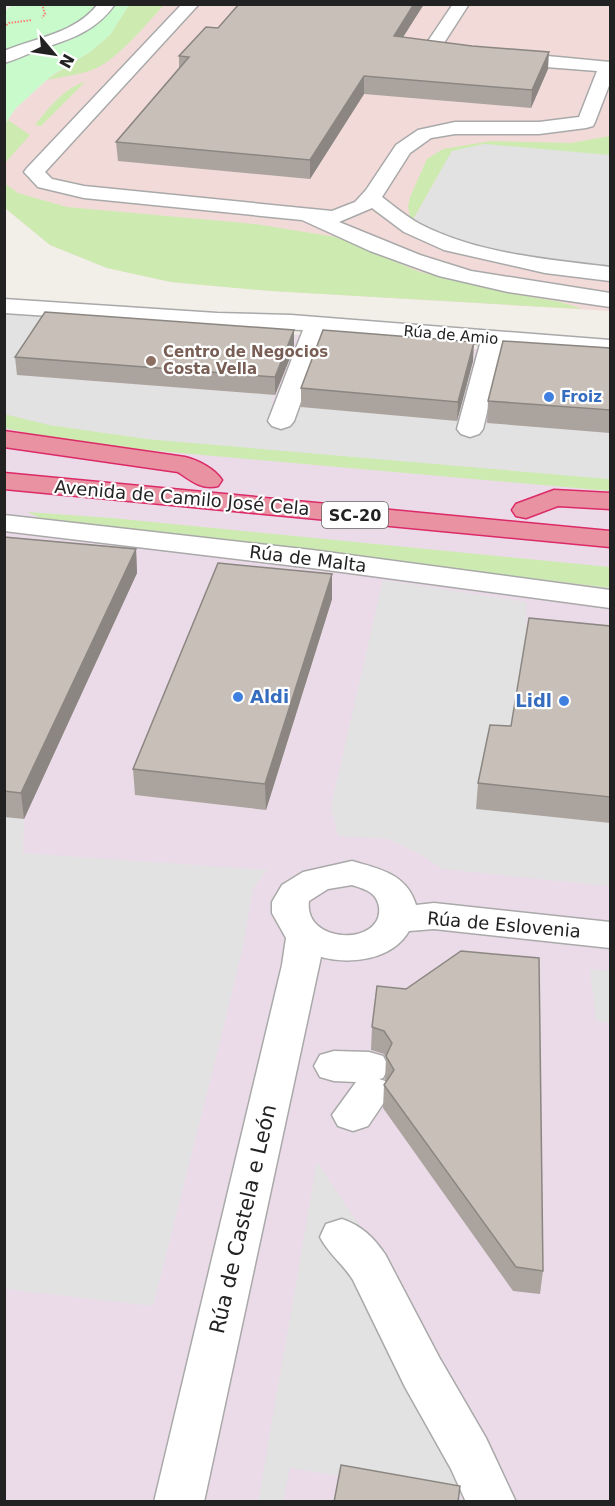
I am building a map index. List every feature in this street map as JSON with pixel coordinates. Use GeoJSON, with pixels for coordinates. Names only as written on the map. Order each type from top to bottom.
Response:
{"type":"FeatureCollection","features":[{"type":"Feature","properties":{"kind":"highway"},"geometry":{"type":"LineString","coordinates":[[4,439],[185,465],[209,480]]}},
{"type":"Feature","properties":{"kind":"highway","name":"Avenida de Camilo José Cela"},"geometry":{"type":"LineString","coordinates":[[4,461],[209,480],[533,521],[610,539]]}},
{"type":"Feature","properties":{"kind":"highway","name":"Avenida de Camilo José Cela"},"geometry":{"type":"LineString","coordinates":[[4,482],[170,497],[533,521],[610,518]]}},
{"type":"Feature","properties":{"kind":"highway"},"geometry":{"type":"LineString","coordinates":[[4,502],[127,508],[170,497]]}},
{"type":"Feature","properties":{"kind":"highway","name":"SC-20"},"geometry":{"type":"LineString","coordinates":[[610,501],[554,498],[533,521],[610,554]]}},
{"type":"Feature","properties":{"kind":"street"},"geometry":{"type":"LineString","coordinates":[[4,58],[34,44],[80,29],[103,11],[106,4]]}},
{"type":"Feature","properties":{"kind":"street"},"geometry":{"type":"LineString","coordinates":[[191,4],[34,172],[45,183],[84,192],[334,217],[362,203],[403,149],[425,134],[455,128],[539,128],[594,123],[608,67],[461,55],[431,50],[461,4]]}},
{"type":"Feature","properties":{"kind":"street"},"geometry":{"type":"LineString","coordinates":[[362,203],[411,228],[452,245],[545,267],[610,274]]}},
{"type":"Feature","properties":{"kind":"street"},"geometry":{"type":"LineString","coordinates":[[362,203],[393,232],[463,261],[533,276],[610,285]]}},
{"type":"Feature","properties":{"kind":"street"},"geometry":{"type":"LineString","coordinates":[[303,214],[379,248],[448,271],[518,287],[610,300]]}},
{"type":"Feature","properties":{"kind":"street","name":"Rúa de Amio"},"geometry":{"type":"LineString","coordinates":[[5,295],[220,313],[291,322]]}},
{"type":"Feature","properties":{"kind":"street","name":"Rúa de Amio"},"geometry":{"type":"LineString","coordinates":[[5,295],[96,312],[291,322],[610,347]]}},
{"type":"Feature","properties":{"kind":"street"},"geometry":{"type":"LineString","coordinates":[[30,321],[273,339]]}},
{"type":"Feature","properties":{"kind":"street"},"geometry":{"type":"LineString","coordinates":[[281,421],[317,324]]}},
{"type":"Feature","properties":{"kind":"street"},"geometry":{"type":"LineString","coordinates":[[470,429],[493,338]]}},
{"type":"Feature","properties":{"kind":"street","name":"Rúa de Malta"},"geometry":{"type":"LineString","coordinates":[[4,524],[312,559],[610,599]]}},
{"type":"Feature","properties":{"kind":"street"},"geometry":{"type":"LineString","coordinates":[[352,873],[369,877],[384,885],[394,895],[400,908],[391,930],[381,938],[353,947],[327,945],[305,935],[296,926],[291,906],[304,885],[318,878],[352,873]]}},
{"type":"Feature","properties":{"kind":"street","name":"Rúa de Eslovenia"},"geometry":{"type":"LineString","coordinates":[[397,920],[434,916],[610,935]]}},
{"type":"Feature","properties":{"kind":"street","name":"Rúa de Castela e León"},"geometry":{"type":"LineString","coordinates":[[179,1502],[301,965],[305,935]]}},
{"type":"Feature","properties":{"kind":"street"},"geometry":{"type":"LineString","coordinates":[[342,1237],[358,1251],[369,1266],[422,1372],[469,1454],[491,1502]]}},
{"type":"Feature","properties":{"kind":"path"},"geometry":{"type":"LineString","coordinates":[[4,27],[9,23],[41,18]]}},
{"type":"Feature","properties":{"kind":"shaded area"},"geometry":{"type":"Polygon","coordinates":[[[129,5],[610,5],[610,311],[271,291],[171,282],[107,268],[50,245],[5,208],[5,124],[16,108],[122,17],[129,5]]]}},
{"type":"Feature","properties":{"kind":"shaded area"},"geometry":{"type":"Polygon","coordinates":[[[484,144],[610,155],[610,270],[535,261],[483,250],[419,226],[413,220],[452,151],[484,144]]]}},
{"type":"Feature","properties":{"kind":"shaded area"},"geometry":{"type":"Polygon","coordinates":[[[4,312],[296,335],[291,348],[18,375],[263,394],[273,395],[271,404],[610,433],[610,479],[148,439],[50,425],[5,414],[4,312]]]}},
{"type":"Feature","properties":{"kind":"shaded area"},"geometry":{"type":"Polygon","coordinates":[[[21,313],[610,359],[610,1501],[5,1501],[4,335],[21,313]]]}},
{"type":"Feature","properties":{"kind":"shaded area"},"geometry":{"type":"Polygon","coordinates":[[[383,580],[526,602],[527,643],[610,823],[610,886],[442,869],[420,854],[388,839],[338,836],[331,806],[383,580]]]}},
{"type":"Feature","properties":{"kind":"shaded area"},"geometry":{"type":"Polygon","coordinates":[[[5,817],[24,819],[23,853],[267,870],[253,889],[244,942],[153,1306],[5,1289],[5,817]]]}},
{"type":"Feature","properties":{"kind":"shaded area"},"geometry":{"type":"Polygon","coordinates":[[[590,969],[610,971],[610,1023],[596,1021],[590,969]]]}},
{"type":"Feature","properties":{"kind":"shaded area"},"geometry":{"type":"Polygon","coordinates":[[[317,1162],[361,1228],[486,1501],[290,1468],[283,1501],[258,1502],[317,1162]]]}},
{"type":"Feature","properties":{"kind":"green space"},"geometry":{"type":"Polygon","coordinates":[[[13,5],[129,5],[110,35],[90,52],[51,76],[16,108],[5,124],[5,11],[13,5]]]}},
{"type":"Feature","properties":{"kind":"green space"},"geometry":{"type":"Polygon","coordinates":[[[129,5],[164,5],[131,41],[102,65],[81,73],[46,80],[90,52],[110,35],[129,5]]]}},
{"type":"Feature","properties":{"kind":"green space"},"geometry":{"type":"Polygon","coordinates":[[[85,82],[41,126],[35,125],[64,93],[85,82]]]}},
{"type":"Feature","properties":{"kind":"green space"},"geometry":{"type":"Polygon","coordinates":[[[8,120],[30,135],[5,163],[5,124],[8,120]]]}},
{"type":"Feature","properties":{"kind":"green space"},"geometry":{"type":"Polygon","coordinates":[[[610,136],[610,155],[452,151],[411,223],[408,207],[410,197],[427,159],[443,149],[491,141],[571,143],[610,136]]]}},
{"type":"Feature","properties":{"kind":"green space"},"geometry":{"type":"Polygon","coordinates":[[[4,183],[18,193],[67,207],[255,224],[336,237],[420,272],[583,309],[271,291],[171,282],[107,268],[50,245],[5,208],[4,183]]]}},
{"type":"Feature","properties":{"kind":"green space"},"geometry":{"type":"Polygon","coordinates":[[[4,414],[50,425],[148,439],[610,479],[610,491],[136,449],[46,437],[5,428],[4,414]]]}},
{"type":"Feature","properties":{"kind":"green space"},"geometry":{"type":"Polygon","coordinates":[[[27,512],[112,518],[610,567],[610,588],[41,518],[27,512]]]}},
{"type":"Feature","properties":{"kind":"building"},"geometry":{"type":"Polygon","coordinates":[[[239,4],[414,4],[394,36],[472,46],[549,52],[532,90],[364,76],[310,160],[116,142],[189,57],[179,56],[206,27],[218,28],[239,4]]]}},
{"type":"Feature","properties":{"kind":"building"},"geometry":{"type":"Polygon","coordinates":[[[45,312],[294,330],[275,377],[15,357],[45,312]]]}},
{"type":"Feature","properties":{"kind":"building"},"geometry":{"type":"Polygon","coordinates":[[[323,330],[474,342],[458,402],[301,388],[323,330]]]}},
{"type":"Feature","properties":{"kind":"building","name":"Froiz"},"geometry":{"type":"Polygon","coordinates":[[[503,341],[610,348],[610,410],[488,401],[503,341]]]}},
{"type":"Feature","properties":{"kind":"building"},"geometry":{"type":"Polygon","coordinates":[[[4,537],[136,549],[21,793],[4,791],[4,537]]]}},
{"type":"Feature","properties":{"kind":"building","name":"Aldi"},"geometry":{"type":"Polygon","coordinates":[[[218,563],[332,574],[265,784],[133,769],[218,563]]]}},
{"type":"Feature","properties":{"kind":"building","name":"Lidl"},"geometry":{"type":"Polygon","coordinates":[[[529,618],[610,626],[610,797],[478,783],[490,725],[511,726],[529,618]]]}},
{"type":"Feature","properties":{"kind":"building"},"geometry":{"type":"Polygon","coordinates":[[[461,951],[539,958],[543,1271],[516,1267],[384,1085],[394,1070],[386,1056],[392,1043],[384,1031],[372,1027],[377,986],[406,989],[461,951]]]}},
{"type":"Feature","properties":{"kind":"building"},"geometry":{"type":"Polygon","coordinates":[[[341,1465],[460,1486],[458,1502],[334,1502],[341,1465]]]}},
{"type":"Feature","properties":{"kind":"place","name":"Centro de Negocios Costa Vella"},"geometry":{"type":"Point","coordinates":[151,361]}},
{"type":"Feature","properties":{"kind":"place","name":"Froiz"},"geometry":{"type":"Point","coordinates":[549,397]}},
{"type":"Feature","properties":{"kind":"place","name":"Aldi"},"geometry":{"type":"Point","coordinates":[238,697]}},
{"type":"Feature","properties":{"kind":"place","name":"Lidl"},"geometry":{"type":"Point","coordinates":[564,701]}}]}
